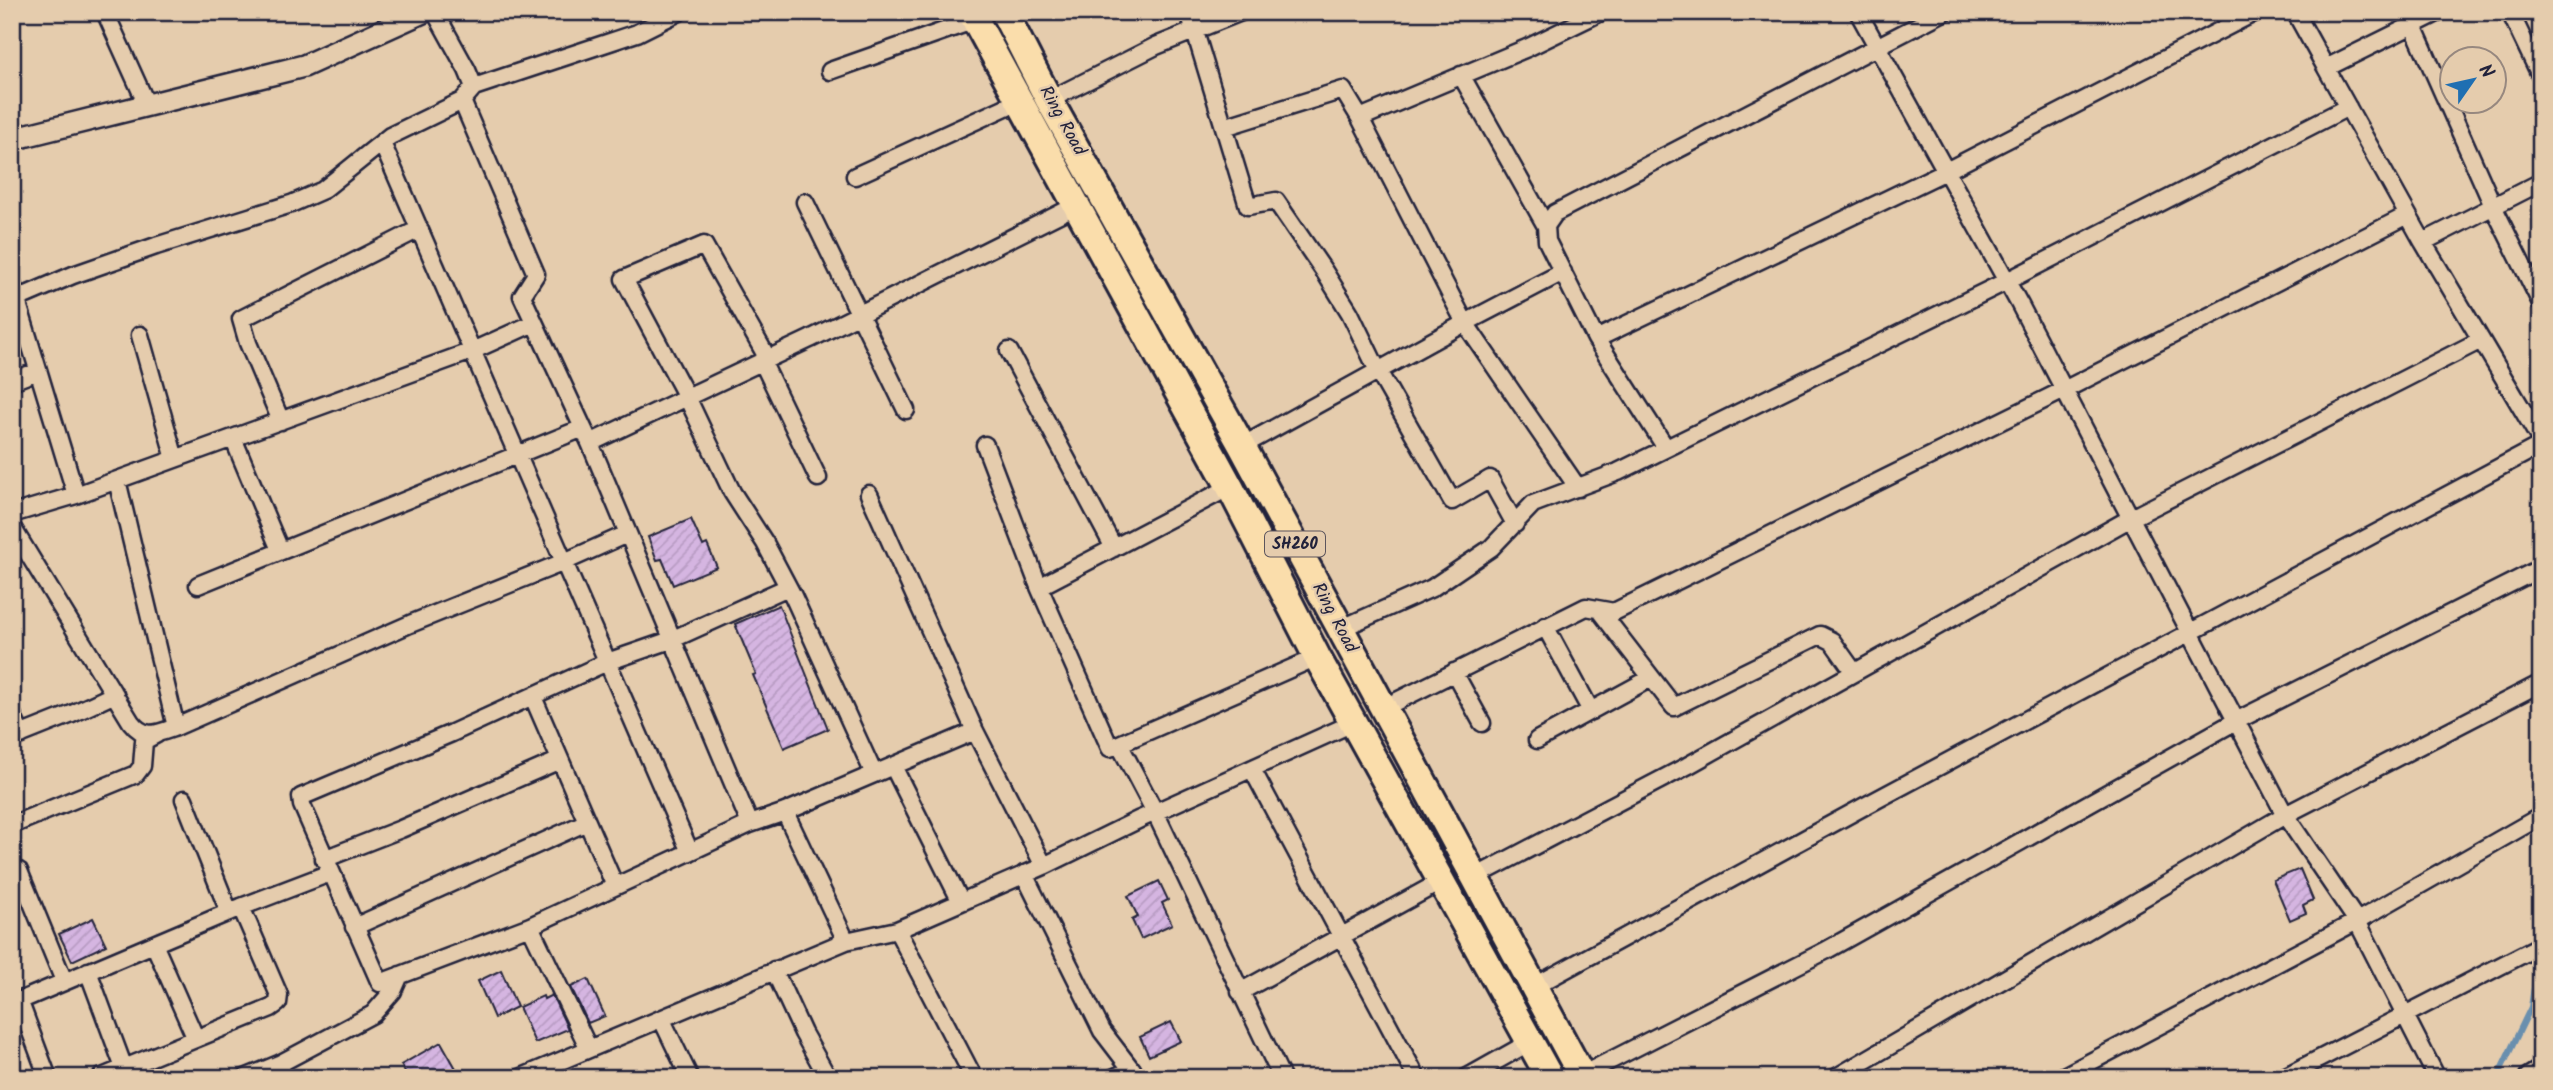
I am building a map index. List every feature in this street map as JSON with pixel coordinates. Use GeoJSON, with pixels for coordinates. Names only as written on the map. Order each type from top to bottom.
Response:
{"type":"FeatureCollection","features":[{"type":"Feature","properties":{"kind":"highway","name":"Ring Road"},"geometry":{"type":"LineString","coordinates":[[1004,12],[1049,100],[1242,446],[1582,1076]]}},
{"type":"Feature","properties":{"kind":"highway","name":"Ring Road"},"geometry":{"type":"LineString","coordinates":[[973,16],[1230,487],[1317,657],[1550,1078]]}},
{"type":"Feature","properties":{"kind":"street"},"geometry":{"type":"LineString","coordinates":[[104,12],[146,105]]}},
{"type":"Feature","properties":{"kind":"street"},"geometry":{"type":"LineString","coordinates":[[12,139],[304,66],[423,12]]}},
{"type":"Feature","properties":{"kind":"street"},"geometry":{"type":"LineString","coordinates":[[435,12],[474,87]]}},
{"type":"Feature","properties":{"kind":"street"},"geometry":{"type":"LineString","coordinates":[[76,495],[14,292],[291,204],[323,190],[390,136],[462,101],[474,87],[637,33],[679,12]]}},
{"type":"Feature","properties":{"kind":"street"},"geometry":{"type":"LineString","coordinates":[[1189,12],[1248,206],[1276,201],[1343,303],[1378,371],[1452,501],[1490,479],[1515,524]]}},
{"type":"Feature","properties":{"kind":"street"},"geometry":{"type":"LineString","coordinates":[[1049,100],[1156,46],[1241,12]]}},
{"type":"Feature","properties":{"kind":"street"},"geometry":{"type":"LineString","coordinates":[[1360,118],[1527,48],[1601,12]]}},
{"type":"Feature","properties":{"kind":"street"},"geometry":{"type":"LineString","coordinates":[[1858,12],[2007,281],[2285,815],[2357,921],[2437,1078]]}},
{"type":"Feature","properties":{"kind":"street"},"geometry":{"type":"LineString","coordinates":[[1545,226],[1555,213],[1944,12]]}},
{"type":"Feature","properties":{"kind":"street"},"geometry":{"type":"LineString","coordinates":[[1596,339],[1946,172],[2256,12]]}},
{"type":"Feature","properties":{"kind":"street"},"geometry":{"type":"LineString","coordinates":[[1535,986],[2541,443],[2423,242],[2295,12]]}},
{"type":"Feature","properties":{"kind":"street"},"geometry":{"type":"LineString","coordinates":[[2326,68],[2410,19],[2439,12]]}},
{"type":"Feature","properties":{"kind":"street"},"geometry":{"type":"LineString","coordinates":[[2510,12],[2541,77]]}},
{"type":"Feature","properties":{"kind":"street"},"geometry":{"type":"LineString","coordinates":[[830,71],[973,16]]}},
{"type":"Feature","properties":{"kind":"street"},"geometry":{"type":"LineString","coordinates":[[2410,19],[2493,206],[2541,303]]}},
{"type":"Feature","properties":{"kind":"street"},"geometry":{"type":"LineString","coordinates":[[1461,75],[1545,226],[1547,241],[1596,339],[1666,448]]}},
{"type":"Feature","properties":{"kind":"street"},"geometry":{"type":"LineString","coordinates":[[1224,127],[1343,90],[1465,323],[1578,488]]}},
{"type":"Feature","properties":{"kind":"street"},"geometry":{"type":"LineString","coordinates":[[462,101],[536,274],[522,296],[587,435],[750,824]]}},
{"type":"Feature","properties":{"kind":"street"},"geometry":{"type":"LineString","coordinates":[[855,176],[1019,101]]}},
{"type":"Feature","properties":{"kind":"street"},"geometry":{"type":"LineString","coordinates":[[1340,629],[1432,588],[1491,548],[1533,504],[1618,472],[2007,281],[2348,107]]}},
{"type":"Feature","properties":{"kind":"street"},"geometry":{"type":"LineString","coordinates":[[382,143],[690,852]]}},
{"type":"Feature","properties":{"kind":"street"},"geometry":{"type":"LineString","coordinates":[[2423,242],[2541,182]]}},
{"type":"Feature","properties":{"kind":"street"},"geometry":{"type":"LineString","coordinates":[[805,202],[906,410]]}},
{"type":"Feature","properties":{"kind":"street"},"geometry":{"type":"LineString","coordinates":[[198,585],[279,550],[518,456],[587,435],[687,397],[1075,206]]}},
{"type":"Feature","properties":{"kind":"street"},"geometry":{"type":"LineString","coordinates":[[1383,708],[1586,607],[1614,612],[2064,390],[2408,215]]}},
{"type":"Feature","properties":{"kind":"street"},"geometry":{"type":"LineString","coordinates":[[281,421],[240,319],[419,229]]}},
{"type":"Feature","properties":{"kind":"street"},"geometry":{"type":"LineString","coordinates":[[818,478],[765,360],[704,246],[624,278],[687,397],[732,492],[765,543],[788,587],[874,774]]}},
{"type":"Feature","properties":{"kind":"street"},"geometry":{"type":"LineString","coordinates":[[1242,446],[1563,272]]}},
{"type":"Feature","properties":{"kind":"street"},"geometry":{"type":"LineString","coordinates":[[12,514],[117,481],[281,421],[472,351],[534,323]]}},
{"type":"Feature","properties":{"kind":"street"},"geometry":{"type":"LineString","coordinates":[[140,335],[175,459]]}},
{"type":"Feature","properties":{"kind":"street"},"geometry":{"type":"LineString","coordinates":[[1475,877],[1688,766],[2131,518],[2482,340]]}},
{"type":"Feature","properties":{"kind":"street"},"geometry":{"type":"LineString","coordinates":[[1009,351],[1114,548]]}},
{"type":"Feature","properties":{"kind":"street"},"geometry":{"type":"LineString","coordinates":[[12,381],[38,370]]}},
{"type":"Feature","properties":{"kind":"street"},"geometry":{"type":"LineString","coordinates":[[233,438],[279,550]]}},
{"type":"Feature","properties":{"kind":"street"},"geometry":{"type":"LineString","coordinates":[[985,445],[1039,587],[1110,748],[1317,657]]}},
{"type":"Feature","properties":{"kind":"street"},"geometry":{"type":"LineString","coordinates":[[117,481],[176,727]]}},
{"type":"Feature","properties":{"kind":"street"},"geometry":{"type":"LineString","coordinates":[[1039,587],[1230,487]]}},
{"type":"Feature","properties":{"kind":"street"},"geometry":{"type":"LineString","coordinates":[[869,494],[975,731],[1044,866]]}},
{"type":"Feature","properties":{"kind":"street"},"geometry":{"type":"LineString","coordinates":[[12,527],[138,731],[157,734]]}},
{"type":"Feature","properties":{"kind":"street"},"geometry":{"type":"LineString","coordinates":[[12,825],[136,774],[142,766],[144,741],[157,734],[410,624],[627,534]]}},
{"type":"Feature","properties":{"kind":"street"},"geometry":{"type":"LineString","coordinates":[[1582,1076],[1825,951],[2236,721],[2541,568]]}},
{"type":"Feature","properties":{"kind":"street"},"geometry":{"type":"LineString","coordinates":[[788,587],[671,640],[607,662],[533,697],[301,797],[327,866],[380,983],[530,926],[750,824],[785,812],[975,731]]}},
{"type":"Feature","properties":{"kind":"street"},"geometry":{"type":"LineString","coordinates":[[1600,611],[1674,707],[1820,635],[1832,641],[1854,672]]}},
{"type":"Feature","properties":{"kind":"street"},"geometry":{"type":"LineString","coordinates":[[1545,626],[1591,711]]}},
{"type":"Feature","properties":{"kind":"street"},"geometry":{"type":"LineString","coordinates":[[1454,672],[1482,723]]}},
{"type":"Feature","properties":{"kind":"street"},"geometry":{"type":"LineString","coordinates":[[1537,740],[1651,678]]}},
{"type":"Feature","properties":{"kind":"street"},"geometry":{"type":"LineString","coordinates":[[1835,1078],[2285,815],[2541,682]]}},
{"type":"Feature","properties":{"kind":"street"},"geometry":{"type":"LineString","coordinates":[[12,714],[17,736],[115,694]]}},
{"type":"Feature","properties":{"kind":"street"},"geometry":{"type":"LineString","coordinates":[[533,697],[615,886]]}},
{"type":"Feature","properties":{"kind":"street"},"geometry":{"type":"LineString","coordinates":[[520,1078],[846,941],[897,930],[1044,866],[1355,722]]}},
{"type":"Feature","properties":{"kind":"street"},"geometry":{"type":"LineString","coordinates":[[1119,744],[1156,812],[1282,1078]]}},
{"type":"Feature","properties":{"kind":"street"},"geometry":{"type":"LineString","coordinates":[[48,1078],[16,1002],[235,910],[413,824],[560,760]]}},
{"type":"Feature","properties":{"kind":"street"},"geometry":{"type":"LineString","coordinates":[[892,766],[961,902]]}},
{"type":"Feature","properties":{"kind":"street"},"geometry":{"type":"LineString","coordinates":[[1252,769],[1417,1078]]}},
{"type":"Feature","properties":{"kind":"street"},"geometry":{"type":"LineString","coordinates":[[100,1078],[278,1003],[279,995],[235,910],[184,799]]}},
{"type":"Feature","properties":{"kind":"street"},"geometry":{"type":"LineString","coordinates":[[785,812],[846,941]]}},
{"type":"Feature","properties":{"kind":"street"},"geometry":{"type":"LineString","coordinates":[[2060,1078],[2357,921],[2541,816]]}},
{"type":"Feature","properties":{"kind":"street"},"geometry":{"type":"LineString","coordinates":[[354,927],[587,822]]}},
{"type":"Feature","properties":{"kind":"street"},"geometry":{"type":"LineString","coordinates":[[19,871],[64,981]]}},
{"type":"Feature","properties":{"kind":"street"},"geometry":{"type":"LineString","coordinates":[[1024,874],[1102,1031],[1135,1074],[1113,1078]]}},
{"type":"Feature","properties":{"kind":"street"},"geometry":{"type":"LineString","coordinates":[[1240,992],[1440,882]]}},
{"type":"Feature","properties":{"kind":"street"},"geometry":{"type":"LineString","coordinates":[[530,926],[589,1049]]}},
{"type":"Feature","properties":{"kind":"street"},"geometry":{"type":"LineString","coordinates":[[897,930],[974,1078]]}},
{"type":"Feature","properties":{"kind":"street"},"geometry":{"type":"LineString","coordinates":[[154,944],[195,1037]]}},
{"type":"Feature","properties":{"kind":"street"},"geometry":{"type":"LineString","coordinates":[[2283,1078],[2541,945]]}},
{"type":"Feature","properties":{"kind":"street"},"geometry":{"type":"LineString","coordinates":[[774,970],[803,1033],[828,1078]]}},
{"type":"Feature","properties":{"kind":"street"},"geometry":{"type":"LineString","coordinates":[[88,971],[124,1068]]}},
{"type":"Feature","properties":{"kind":"street"},"geometry":{"type":"LineString","coordinates":[[245,1078],[282,1071],[373,1014],[393,991],[400,975]]}},
{"type":"Feature","properties":{"kind":"street"},"geometry":{"type":"LineString","coordinates":[[662,1020],[690,1078]]}},
{"type":"Feature","properties":{"kind":"street"},"geometry":{"type":"LineString","coordinates":[[1466,1078],[1530,1042]]}},
{"type":"Feature","properties":{"kind":"street"},"geometry":{"type":"LineString","coordinates":[[2530,1078],[2541,1071]]}},
{"type":"Feature","properties":{"kind":"building"},"geometry":{"type":"Polygon","coordinates":[[[691,519],[703,546],[707,544],[717,567],[673,585],[662,559],[657,560],[648,537],[691,519]]]}},
{"type":"Feature","properties":{"kind":"building"},"geometry":{"type":"Polygon","coordinates":[[[779,605],[828,729],[784,748],[735,624],[779,605]]]}},
{"type":"Feature","properties":{"kind":"building"},"geometry":{"type":"Polygon","coordinates":[[[2300,869],[2313,900],[2303,905],[2306,913],[2290,920],[2273,880],[2300,869]]]}},
{"type":"Feature","properties":{"kind":"building"},"geometry":{"type":"Polygon","coordinates":[[[1159,881],[1168,900],[1162,903],[1172,924],[1141,939],[1132,920],[1138,917],[1128,896],[1159,881]]]}},
{"type":"Feature","properties":{"kind":"building"},"geometry":{"type":"Polygon","coordinates":[[[93,918],[106,945],[72,961],[59,934],[93,918]]]}},
{"type":"Feature","properties":{"kind":"building"},"geometry":{"type":"Polygon","coordinates":[[[501,970],[517,1007],[494,1018],[478,981],[501,970]]]}},
{"type":"Feature","properties":{"kind":"building"},"geometry":{"type":"Polygon","coordinates":[[[588,979],[605,1016],[588,1023],[571,987],[588,979]]]}},
{"type":"Feature","properties":{"kind":"building"},"geometry":{"type":"Polygon","coordinates":[[[552,995],[568,1029],[535,1043],[519,1007],[543,996],[544,999],[552,995]]]}},
{"type":"Feature","properties":{"kind":"building"},"geometry":{"type":"Polygon","coordinates":[[[1171,1022],[1181,1041],[1149,1056],[1140,1037],[1171,1022]]]}},
{"type":"Feature","properties":{"kind":"building"},"geometry":{"type":"Polygon","coordinates":[[[441,1042],[458,1072],[448,1078],[408,1078],[401,1065],[441,1042]]]}},
{"type":"Feature","properties":{"kind":"waterway"},"geometry":{"type":"LineString","coordinates":[[2497,1078],[2531,1007],[2539,955]]}}]}
